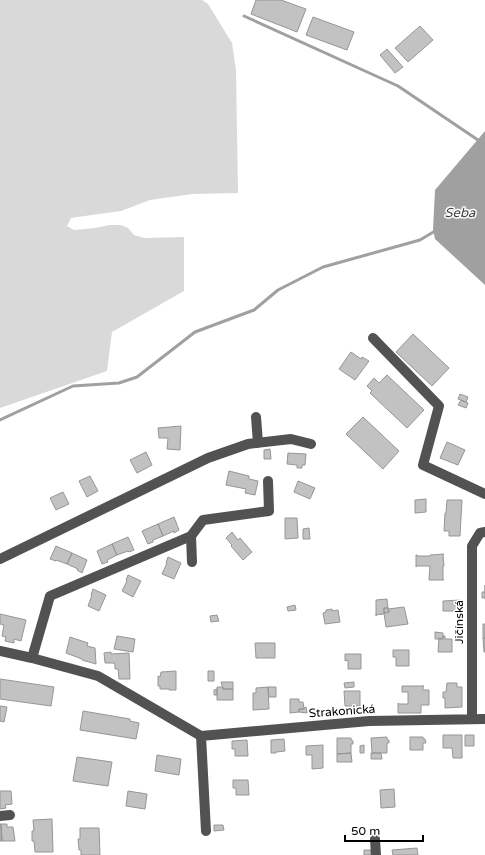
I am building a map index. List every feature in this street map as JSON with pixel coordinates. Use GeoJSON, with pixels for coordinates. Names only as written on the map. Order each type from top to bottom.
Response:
{"type":"FeatureCollection","features":[{"type":"Feature","properties":{"kind":"street"},"geometry":{"type":"LineString","coordinates":[[372,338],[440,406],[423,465],[485,494]]}},
{"type":"Feature","properties":{"kind":"street"},"geometry":{"type":"LineString","coordinates":[[256,417],[258,443]]}},
{"type":"Feature","properties":{"kind":"street"},"geometry":{"type":"LineString","coordinates":[[0,558],[208,458],[248,444],[291,440],[311,444]]}},
{"type":"Feature","properties":{"kind":"street"},"geometry":{"type":"LineString","coordinates":[[32,658],[50,596],[191,536],[203,520],[269,511],[268,481]]}},
{"type":"Feature","properties":{"kind":"street","name":"Jičínská"},"geometry":{"type":"LineString","coordinates":[[472,719],[472,546],[480,533],[485,532]]}},
{"type":"Feature","properties":{"kind":"street"},"geometry":{"type":"LineString","coordinates":[[191,536],[192,562]]}},
{"type":"Feature","properties":{"kind":"street"},"geometry":{"type":"LineString","coordinates":[[0,650],[98,676],[201,736],[206,831]]}},
{"type":"Feature","properties":{"kind":"street","name":"Strakonická"},"geometry":{"type":"LineString","coordinates":[[201,736],[369,721],[485,718]]}},
{"type":"Feature","properties":{"kind":"street"},"geometry":{"type":"LineString","coordinates":[[376,839],[376,855]]}},
{"type":"Feature","properties":{"kind":"shaded area"},"geometry":{"type":"Polygon","coordinates":[[[0,0],[202,0],[208,4],[232,43],[236,70],[238,193],[192,194],[150,200],[121,211],[71,218],[67,226],[74,230],[109,225],[121,225],[128,228],[134,235],[144,238],[184,237],[184,291],[112,332],[107,371],[0,408],[0,0]]]}},
{"type":"Feature","properties":{"kind":"water","name":"Seba"},"geometry":{"type":"Polygon","coordinates":[[[485,131],[485,285],[435,239],[433,230],[435,190],[485,131]]]}},
{"type":"Feature","properties":{"kind":"building"},"geometry":{"type":"Polygon","coordinates":[[[256,0],[281,0],[306,9],[297,32],[251,14],[256,0]]]}},
{"type":"Feature","properties":{"kind":"building"},"geometry":{"type":"Polygon","coordinates":[[[313,17],[354,32],[347,50],[306,35],[313,17]]]}},
{"type":"Feature","properties":{"kind":"building"},"geometry":{"type":"Polygon","coordinates":[[[420,26],[433,40],[408,62],[395,48],[420,26]]]}},
{"type":"Feature","properties":{"kind":"building"},"geometry":{"type":"Polygon","coordinates":[[[387,49],[403,67],[395,73],[380,55],[387,49]]]}},
{"type":"Feature","properties":{"kind":"building"},"geometry":{"type":"Polygon","coordinates":[[[413,334],[449,368],[432,386],[396,352],[413,334]]]}},
{"type":"Feature","properties":{"kind":"building"},"geometry":{"type":"Polygon","coordinates":[[[351,352],[361,359],[362,357],[369,361],[355,380],[339,369],[351,352]]]}},
{"type":"Feature","properties":{"kind":"building"},"geometry":{"type":"Polygon","coordinates":[[[387,375],[424,410],[407,428],[370,393],[372,391],[367,386],[374,378],[379,383],[387,375]]]}},
{"type":"Feature","properties":{"kind":"building"},"geometry":{"type":"Polygon","coordinates":[[[460,394],[468,397],[466,402],[458,399],[460,394]]]}},
{"type":"Feature","properties":{"kind":"building"},"geometry":{"type":"Polygon","coordinates":[[[461,400],[468,403],[466,408],[458,405],[461,400]]]}},
{"type":"Feature","properties":{"kind":"building"},"geometry":{"type":"Polygon","coordinates":[[[363,417],[399,451],[383,469],[346,434],[363,417]]]}},
{"type":"Feature","properties":{"kind":"building"},"geometry":{"type":"Polygon","coordinates":[[[181,426],[180,450],[167,449],[168,438],[159,438],[158,428],[181,426]]]}},
{"type":"Feature","properties":{"kind":"building"},"geometry":{"type":"Polygon","coordinates":[[[447,442],[465,450],[458,465],[440,458],[447,442]]]}},
{"type":"Feature","properties":{"kind":"building"},"geometry":{"type":"Polygon","coordinates":[[[270,449],[271,459],[264,459],[264,450],[270,449]]]}},
{"type":"Feature","properties":{"kind":"building"},"geometry":{"type":"Polygon","coordinates":[[[146,452],[152,465],[137,473],[130,460],[146,452]]]}},
{"type":"Feature","properties":{"kind":"building"},"geometry":{"type":"Polygon","coordinates":[[[288,453],[306,454],[305,465],[302,465],[302,468],[297,468],[297,465],[287,464],[288,453]]]}},
{"type":"Feature","properties":{"kind":"building"},"geometry":{"type":"Polygon","coordinates":[[[229,471],[249,476],[249,479],[258,481],[255,495],[245,493],[246,489],[226,485],[229,471]]]}},
{"type":"Feature","properties":{"kind":"building"},"geometry":{"type":"Polygon","coordinates":[[[90,476],[98,491],[87,497],[79,481],[90,476]]]}},
{"type":"Feature","properties":{"kind":"building"},"geometry":{"type":"Polygon","coordinates":[[[298,481],[315,488],[310,499],[294,492],[298,481]]]}},
{"type":"Feature","properties":{"kind":"building"},"geometry":{"type":"Polygon","coordinates":[[[63,492],[69,504],[56,510],[50,498],[63,492]]]}},
{"type":"Feature","properties":{"kind":"building"},"geometry":{"type":"Polygon","coordinates":[[[426,499],[426,512],[415,513],[415,500],[426,499]]]}},
{"type":"Feature","properties":{"kind":"building"},"geometry":{"type":"Polygon","coordinates":[[[447,500],[462,500],[460,536],[449,536],[449,531],[444,531],[447,500]]]}},
{"type":"Feature","properties":{"kind":"building"},"geometry":{"type":"Polygon","coordinates":[[[174,517],[179,530],[163,536],[158,524],[174,517]]]}},
{"type":"Feature","properties":{"kind":"building"},"geometry":{"type":"Polygon","coordinates":[[[285,518],[297,518],[298,538],[285,539],[285,518]]]}},
{"type":"Feature","properties":{"kind":"building"},"geometry":{"type":"Polygon","coordinates":[[[158,524],[163,536],[148,544],[142,531],[158,524]]]}},
{"type":"Feature","properties":{"kind":"building"},"geometry":{"type":"Polygon","coordinates":[[[309,528],[310,539],[303,539],[303,529],[309,528]]]}},
{"type":"Feature","properties":{"kind":"building"},"geometry":{"type":"Polygon","coordinates":[[[232,532],[238,540],[240,538],[252,552],[243,560],[226,538],[232,532]]]}},
{"type":"Feature","properties":{"kind":"building"},"geometry":{"type":"Polygon","coordinates":[[[128,537],[134,550],[117,555],[112,544],[128,537]]]}},
{"type":"Feature","properties":{"kind":"building"},"geometry":{"type":"Polygon","coordinates":[[[112,544],[117,555],[107,560],[108,562],[102,564],[97,551],[112,544]]]}},
{"type":"Feature","properties":{"kind":"building"},"geometry":{"type":"Polygon","coordinates":[[[56,546],[72,553],[67,564],[50,559],[56,546]]]}},
{"type":"Feature","properties":{"kind":"building"},"geometry":{"type":"Polygon","coordinates":[[[72,553],[87,560],[82,573],[77,570],[78,569],[67,564],[72,553]]]}},
{"type":"Feature","properties":{"kind":"building"},"geometry":{"type":"Polygon","coordinates":[[[444,554],[444,580],[429,580],[430,566],[416,567],[416,555],[430,556],[444,554]]]}},
{"type":"Feature","properties":{"kind":"building"},"geometry":{"type":"Polygon","coordinates":[[[168,557],[181,563],[174,579],[162,574],[168,557]]]}},
{"type":"Feature","properties":{"kind":"building"},"geometry":{"type":"Polygon","coordinates":[[[128,575],[141,581],[133,597],[122,591],[128,575]]]}},
{"type":"Feature","properties":{"kind":"building"},"geometry":{"type":"Polygon","coordinates":[[[93,589],[106,595],[99,611],[88,606],[93,589]]]}},
{"type":"Feature","properties":{"kind":"building"},"geometry":{"type":"Polygon","coordinates":[[[482,592],[485,592],[485,598],[482,598],[482,592]]]}},
{"type":"Feature","properties":{"kind":"building"},"geometry":{"type":"Polygon","coordinates":[[[387,599],[388,608],[384,608],[384,614],[376,615],[376,600],[387,599]]]}},
{"type":"Feature","properties":{"kind":"building"},"geometry":{"type":"Polygon","coordinates":[[[460,600],[461,611],[443,611],[443,601],[460,600]]]}},
{"type":"Feature","properties":{"kind":"building"},"geometry":{"type":"Polygon","coordinates":[[[295,605],[296,610],[288,611],[287,607],[295,605]]]}},
{"type":"Feature","properties":{"kind":"building"},"geometry":{"type":"Polygon","coordinates":[[[404,607],[408,624],[386,627],[384,613],[389,612],[388,609],[404,607]]]}},
{"type":"Feature","properties":{"kind":"building"},"geometry":{"type":"Polygon","coordinates":[[[384,608],[388,608],[389,612],[384,613],[384,608]]]}},
{"type":"Feature","properties":{"kind":"building"},"geometry":{"type":"Polygon","coordinates":[[[332,609],[332,611],[338,610],[340,622],[325,624],[323,613],[326,612],[326,610],[332,609]]]}},
{"type":"Feature","properties":{"kind":"building"},"geometry":{"type":"Polygon","coordinates":[[[0,614],[26,620],[21,641],[14,639],[14,643],[5,641],[6,637],[2,636],[4,625],[0,624],[0,614]]]}},
{"type":"Feature","properties":{"kind":"building"},"geometry":{"type":"Polygon","coordinates":[[[217,615],[219,621],[211,622],[210,616],[217,615]]]}},
{"type":"Feature","properties":{"kind":"building"},"geometry":{"type":"Polygon","coordinates":[[[483,624],[485,624],[485,638],[483,638],[483,624]]]}},
{"type":"Feature","properties":{"kind":"building"},"geometry":{"type":"Polygon","coordinates":[[[435,632],[443,633],[443,639],[435,639],[435,632]]]}},
{"type":"Feature","properties":{"kind":"building"},"geometry":{"type":"Polygon","coordinates":[[[117,636],[135,639],[133,652],[114,649],[117,636]]]}},
{"type":"Feature","properties":{"kind":"building"},"geometry":{"type":"Polygon","coordinates":[[[443,636],[445,636],[445,639],[452,639],[452,652],[438,652],[439,638],[443,639],[443,636]]]}},
{"type":"Feature","properties":{"kind":"building"},"geometry":{"type":"Polygon","coordinates":[[[70,637],[88,643],[87,646],[95,648],[96,664],[66,653],[70,637]]]}},
{"type":"Feature","properties":{"kind":"building"},"geometry":{"type":"Polygon","coordinates":[[[483,638],[485,638],[485,652],[484,652],[483,638]]]}},
{"type":"Feature","properties":{"kind":"building"},"geometry":{"type":"Polygon","coordinates":[[[255,643],[275,643],[275,658],[256,658],[255,643]]]}},
{"type":"Feature","properties":{"kind":"building"},"geometry":{"type":"Polygon","coordinates":[[[393,650],[409,650],[409,666],[396,666],[396,657],[393,657],[393,650]]]}},
{"type":"Feature","properties":{"kind":"building"},"geometry":{"type":"Polygon","coordinates":[[[111,652],[111,654],[129,653],[130,679],[119,679],[118,669],[115,669],[115,664],[105,663],[104,653],[111,652]]]}},
{"type":"Feature","properties":{"kind":"building"},"geometry":{"type":"Polygon","coordinates":[[[345,654],[361,654],[361,669],[348,669],[348,660],[345,661],[345,654]]]}},
{"type":"Feature","properties":{"kind":"building"},"geometry":{"type":"Polygon","coordinates":[[[176,671],[176,690],[160,689],[160,686],[158,686],[158,676],[160,677],[161,672],[176,671]]]}},
{"type":"Feature","properties":{"kind":"building"},"geometry":{"type":"Polygon","coordinates":[[[208,671],[214,671],[214,681],[208,681],[208,671]]]}},
{"type":"Feature","properties":{"kind":"building"},"geometry":{"type":"Polygon","coordinates":[[[0,679],[54,687],[51,706],[0,699],[0,679]]]}},
{"type":"Feature","properties":{"kind":"building"},"geometry":{"type":"Polygon","coordinates":[[[221,682],[233,682],[233,689],[223,689],[221,682]]]}},
{"type":"Feature","properties":{"kind":"building"},"geometry":{"type":"Polygon","coordinates":[[[354,682],[354,687],[345,688],[344,683],[354,682]]]}},
{"type":"Feature","properties":{"kind":"building"},"geometry":{"type":"Polygon","coordinates":[[[447,683],[457,683],[457,687],[462,687],[462,707],[445,708],[445,698],[443,698],[443,692],[446,692],[447,683]]]}},
{"type":"Feature","properties":{"kind":"building"},"geometry":{"type":"Polygon","coordinates":[[[402,686],[423,686],[423,690],[429,690],[429,705],[421,705],[421,713],[398,713],[398,703],[408,704],[408,692],[402,692],[402,686]]]}},
{"type":"Feature","properties":{"kind":"building"},"geometry":{"type":"Polygon","coordinates":[[[217,687],[223,687],[223,689],[233,689],[233,700],[217,700],[217,687]]]}},
{"type":"Feature","properties":{"kind":"building"},"geometry":{"type":"Polygon","coordinates":[[[268,687],[276,687],[276,697],[269,697],[268,687]]]}},
{"type":"Feature","properties":{"kind":"building"},"geometry":{"type":"Polygon","coordinates":[[[268,687],[269,709],[253,710],[253,693],[256,693],[256,688],[268,687]]]}},
{"type":"Feature","properties":{"kind":"building"},"geometry":{"type":"Polygon","coordinates":[[[217,689],[217,695],[214,695],[214,690],[217,689]]]}},
{"type":"Feature","properties":{"kind":"building"},"geometry":{"type":"Polygon","coordinates":[[[344,691],[360,691],[360,706],[345,706],[344,691]]]}},
{"type":"Feature","properties":{"kind":"building"},"geometry":{"type":"Polygon","coordinates":[[[290,699],[299,699],[299,702],[303,702],[304,709],[299,709],[299,712],[290,713],[290,699]]]}},
{"type":"Feature","properties":{"kind":"building"},"geometry":{"type":"Polygon","coordinates":[[[0,706],[7,707],[4,722],[0,721],[0,706]]]}},
{"type":"Feature","properties":{"kind":"building"},"geometry":{"type":"Polygon","coordinates":[[[306,707],[307,713],[299,712],[299,709],[304,709],[306,707]]]}},
{"type":"Feature","properties":{"kind":"building"},"geometry":{"type":"Polygon","coordinates":[[[83,711],[130,719],[130,721],[139,723],[136,739],[80,730],[83,711]]]}},
{"type":"Feature","properties":{"kind":"building"},"geometry":{"type":"Polygon","coordinates":[[[443,735],[462,735],[462,758],[453,758],[452,748],[443,748],[443,735]]]}},
{"type":"Feature","properties":{"kind":"building"},"geometry":{"type":"Polygon","coordinates":[[[465,735],[474,735],[474,746],[465,746],[465,735]]]}},
{"type":"Feature","properties":{"kind":"building"},"geometry":{"type":"Polygon","coordinates":[[[387,737],[389,743],[387,743],[387,753],[372,753],[371,738],[387,737]]]}},
{"type":"Feature","properties":{"kind":"building"},"geometry":{"type":"Polygon","coordinates":[[[410,737],[423,737],[423,739],[425,739],[426,743],[423,743],[423,750],[410,750],[410,737]]]}},
{"type":"Feature","properties":{"kind":"building"},"geometry":{"type":"Polygon","coordinates":[[[337,738],[351,738],[353,744],[351,744],[351,753],[337,754],[337,738]]]}},
{"type":"Feature","properties":{"kind":"building"},"geometry":{"type":"Polygon","coordinates":[[[284,739],[285,751],[271,753],[271,740],[284,739]]]}},
{"type":"Feature","properties":{"kind":"building"},"geometry":{"type":"Polygon","coordinates":[[[247,740],[248,756],[235,756],[235,749],[232,749],[232,741],[247,740]]]}},
{"type":"Feature","properties":{"kind":"building"},"geometry":{"type":"Polygon","coordinates":[[[323,745],[323,768],[312,769],[312,755],[306,755],[306,746],[323,745]]]}},
{"type":"Feature","properties":{"kind":"building"},"geometry":{"type":"Polygon","coordinates":[[[364,745],[364,753],[360,753],[360,746],[364,745]]]}},
{"type":"Feature","properties":{"kind":"building"},"geometry":{"type":"Polygon","coordinates":[[[351,753],[352,762],[337,762],[337,754],[351,753]]]}},
{"type":"Feature","properties":{"kind":"building"},"geometry":{"type":"Polygon","coordinates":[[[371,753],[381,753],[382,759],[371,759],[371,753]]]}},
{"type":"Feature","properties":{"kind":"building"},"geometry":{"type":"Polygon","coordinates":[[[157,755],[181,759],[179,775],[155,771],[157,755]]]}},
{"type":"Feature","properties":{"kind":"building"},"geometry":{"type":"Polygon","coordinates":[[[77,757],[112,762],[108,786],[73,781],[77,757]]]}},
{"type":"Feature","properties":{"kind":"building"},"geometry":{"type":"Polygon","coordinates":[[[233,780],[248,780],[249,795],[236,795],[236,788],[233,788],[233,780]]]}},
{"type":"Feature","properties":{"kind":"building"},"geometry":{"type":"Polygon","coordinates":[[[394,789],[395,807],[381,808],[380,790],[394,789]]]}},
{"type":"Feature","properties":{"kind":"building"},"geometry":{"type":"Polygon","coordinates":[[[0,791],[11,791],[12,804],[5,805],[6,808],[0,809],[0,791]]]}},
{"type":"Feature","properties":{"kind":"building"},"geometry":{"type":"Polygon","coordinates":[[[128,791],[147,794],[145,809],[126,806],[128,791]]]}},
{"type":"Feature","properties":{"kind":"building"},"geometry":{"type":"Polygon","coordinates":[[[52,819],[53,852],[35,852],[34,841],[32,841],[32,831],[34,831],[33,820],[52,819]]]}},
{"type":"Feature","properties":{"kind":"building"},"geometry":{"type":"Polygon","coordinates":[[[1,824],[2,841],[0,841],[1,824]]]}},
{"type":"Feature","properties":{"kind":"building"},"geometry":{"type":"Polygon","coordinates":[[[1,824],[7,824],[7,827],[13,827],[15,841],[2,841],[1,824]]]}},
{"type":"Feature","properties":{"kind":"building"},"geometry":{"type":"Polygon","coordinates":[[[214,825],[223,825],[224,830],[214,831],[214,825]]]}},
{"type":"Feature","properties":{"kind":"building"},"geometry":{"type":"Polygon","coordinates":[[[80,828],[99,828],[100,855],[81,855],[78,839],[80,839],[80,828]]]}},
{"type":"Feature","properties":{"kind":"building"},"geometry":{"type":"Polygon","coordinates":[[[417,848],[418,855],[393,855],[392,850],[417,848]]]}},
{"type":"Feature","properties":{"kind":"building"},"geometry":{"type":"Polygon","coordinates":[[[364,850],[371,850],[371,855],[364,855],[364,850]]]}},
{"type":"Feature","properties":{"kind":"waterway"},"geometry":{"type":"LineString","coordinates":[[244,16],[398,86],[478,140],[485,148]]}},
{"type":"Feature","properties":{"kind":"waterway"},"geometry":{"type":"LineString","coordinates":[[0,420],[73,386],[119,383],[137,377],[195,332],[254,310],[278,290],[323,267],[420,240],[435,231]]}}]}
